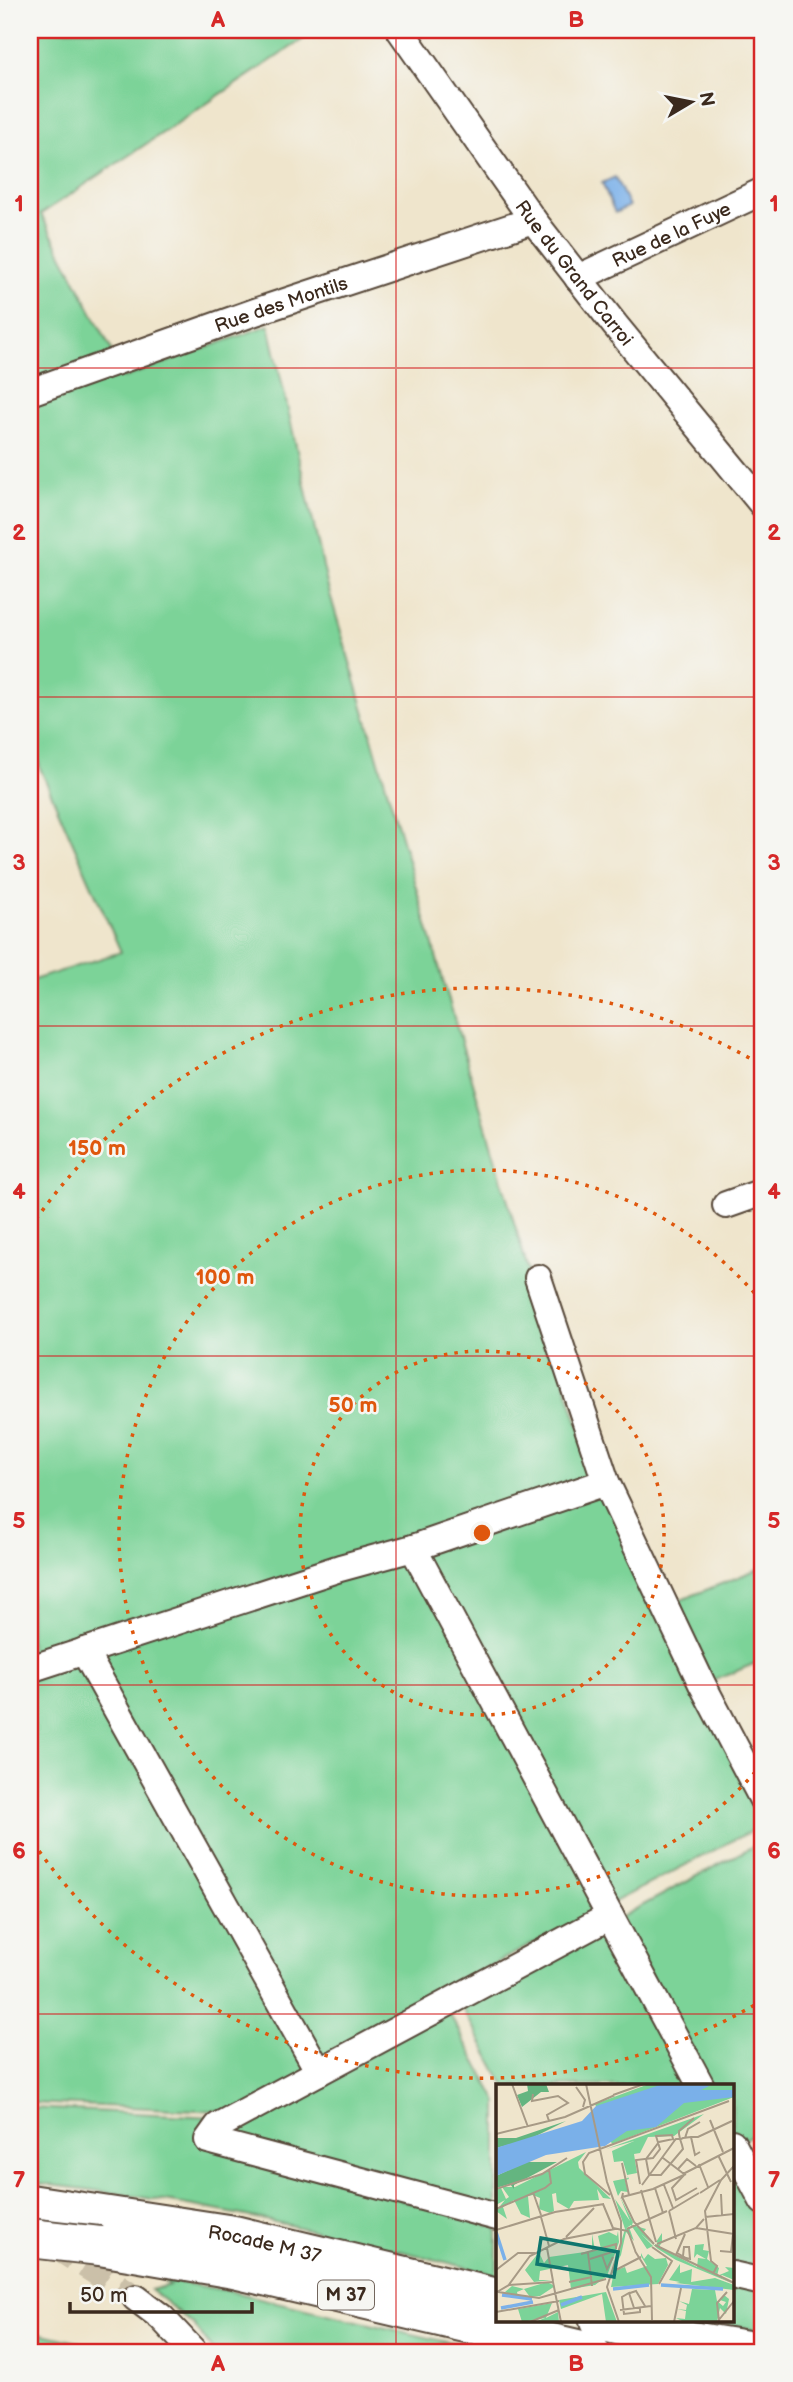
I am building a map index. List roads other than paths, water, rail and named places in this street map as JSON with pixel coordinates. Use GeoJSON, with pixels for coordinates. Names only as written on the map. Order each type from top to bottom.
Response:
{"type":"FeatureCollection","features":[{"type":"Feature","properties":{"kind":"highway","name":"Rocade M 37"},"geometry":{"type":"LineString","coordinates":[[31,2215],[100,2246],[234,2269],[590,2352]]}},
{"type":"Feature","properties":{"kind":"highway","name":"Rocade M 37"},"geometry":{"type":"LineString","coordinates":[[31,2215],[234,2235],[496,2298]]}},
{"type":"Feature","properties":{"kind":"highway"},"geometry":{"type":"LineString","coordinates":[[603,2322],[679,2339],[760,2352]]}},
{"type":"Feature","properties":{"kind":"street","name":"Rue du Grand Carroi"},"geometry":{"type":"LineString","coordinates":[[400,30],[533,220],[763,505]]}},
{"type":"Feature","properties":{"kind":"street","name":"Rue de la Fuye"},"geometry":{"type":"LineString","coordinates":[[579,278],[763,191]]}},
{"type":"Feature","properties":{"kind":"street","name":"Rue des Montils"},"geometry":{"type":"LineString","coordinates":[[30,392],[255,312],[533,220]]}},
{"type":"Feature","properties":{"kind":"street"},"geometry":{"type":"LineString","coordinates":[[726,1205],[763,1192]]}},
{"type":"Feature","properties":{"kind":"street"},"geometry":{"type":"LineString","coordinates":[[538,1278],[606,1482],[702,1684],[763,1800]]}},
{"type":"Feature","properties":{"kind":"street"},"geometry":{"type":"LineString","coordinates":[[30,1669],[340,1568],[413,1548],[606,1482]]}},
{"type":"Feature","properties":{"kind":"street"},"geometry":{"type":"LineString","coordinates":[[413,1548],[700,2084]]}},
{"type":"Feature","properties":{"kind":"street"},"geometry":{"type":"LineString","coordinates":[[85,1651],[319,2072]]}},
{"type":"Feature","properties":{"kind":"street"},"geometry":{"type":"LineString","coordinates":[[496,2217],[208,2140],[218,2126],[610,1916]]}},
{"type":"Feature","properties":{"kind":"street"},"geometry":{"type":"LineString","coordinates":[[734,2153],[763,2201]]}},
{"type":"Feature","properties":{"kind":"street"},"geometry":{"type":"LineString","coordinates":[[734,2275],[763,2282]]}},
{"type":"Feature","properties":{"kind":"street"},"geometry":{"type":"LineString","coordinates":[[136,2298],[161,2317],[194,2352]]}},
{"type":"Feature","properties":{"kind":"water"},"geometry":{"type":"Polygon","coordinates":[[[615,177],[629,206],[615,213],[602,183],[615,177]]]}},
{"type":"Feature","properties":{"kind":"tunnel"},"geometry":{"type":"LineString","coordinates":[[52,2244],[136,2298]]}}]}
